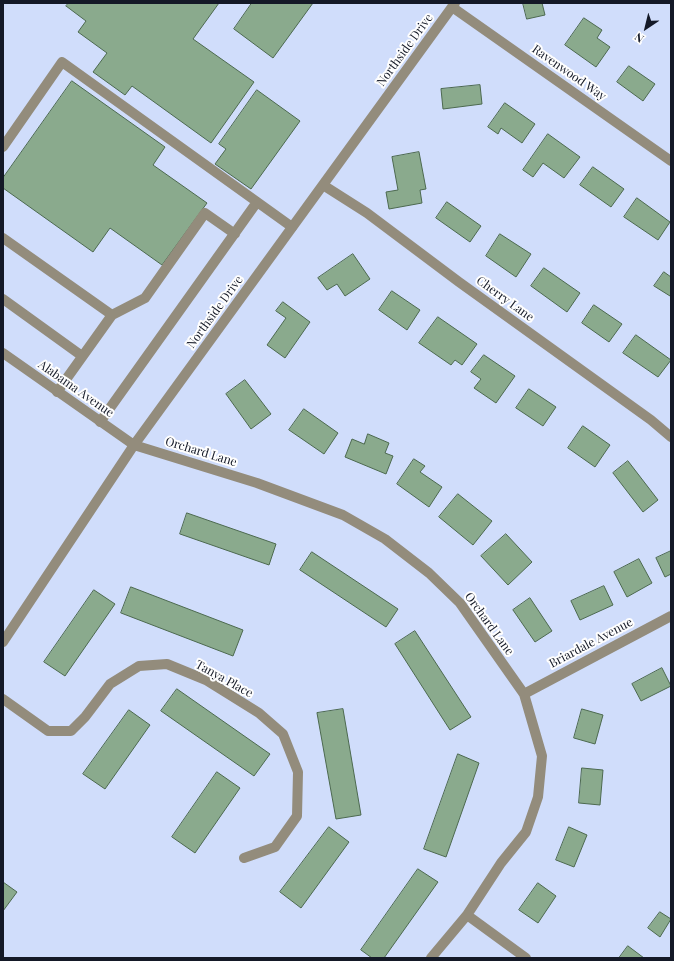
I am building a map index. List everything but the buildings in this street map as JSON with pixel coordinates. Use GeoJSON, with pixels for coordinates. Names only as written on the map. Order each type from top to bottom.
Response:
{"type":"FeatureCollection","features":[{"type":"Feature","properties":{"kind":"street","name":"Ravenwood Way"},"geometry":{"type":"LineString","coordinates":[[454,5],[671,161]]}},
{"type":"Feature","properties":{"kind":"street","name":"Northside Drive"},"geometry":{"type":"LineString","coordinates":[[3,642],[134,445],[454,5]]}},
{"type":"Feature","properties":{"kind":"street"},"geometry":{"type":"LineString","coordinates":[[3,147],[62,62],[292,227]]}},
{"type":"Feature","properties":{"kind":"street","name":"Cherry Lane"},"geometry":{"type":"LineString","coordinates":[[323,185],[367,214],[671,436]]}},
{"type":"Feature","properties":{"kind":"street"},"geometry":{"type":"LineString","coordinates":[[100,422],[257,202]]}},
{"type":"Feature","properties":{"kind":"street"},"geometry":{"type":"LineString","coordinates":[[57,392],[112,315],[145,298],[205,213],[235,234]]}},
{"type":"Feature","properties":{"kind":"street"},"geometry":{"type":"LineString","coordinates":[[3,238],[112,315]]}},
{"type":"Feature","properties":{"kind":"street"},"geometry":{"type":"LineString","coordinates":[[3,299],[82,356]]}},
{"type":"Feature","properties":{"kind":"street","name":"Alabama Avenue"},"geometry":{"type":"LineString","coordinates":[[3,353],[134,445]]}},
{"type":"Feature","properties":{"kind":"street","name":"Orchard Lane"},"geometry":{"type":"LineString","coordinates":[[134,445],[264,486],[342,515],[385,539],[429,573],[460,603],[524,694],[542,756],[538,797],[526,832],[501,863],[467,915],[431,958]]}},
{"type":"Feature","properties":{"kind":"street","name":"Briardale Avenue"},"geometry":{"type":"LineString","coordinates":[[524,694],[671,616]]}},
{"type":"Feature","properties":{"kind":"street","name":"Tanya Place"},"geometry":{"type":"LineString","coordinates":[[3,699],[48,731],[71,731],[85,717],[110,684],[139,666],[167,664],[206,680],[258,713],[283,734],[298,772],[296,816],[275,847],[244,858]]}},
{"type":"Feature","properties":{"kind":"street"},"geometry":{"type":"LineString","coordinates":[[467,915],[526,958]]}}]}
